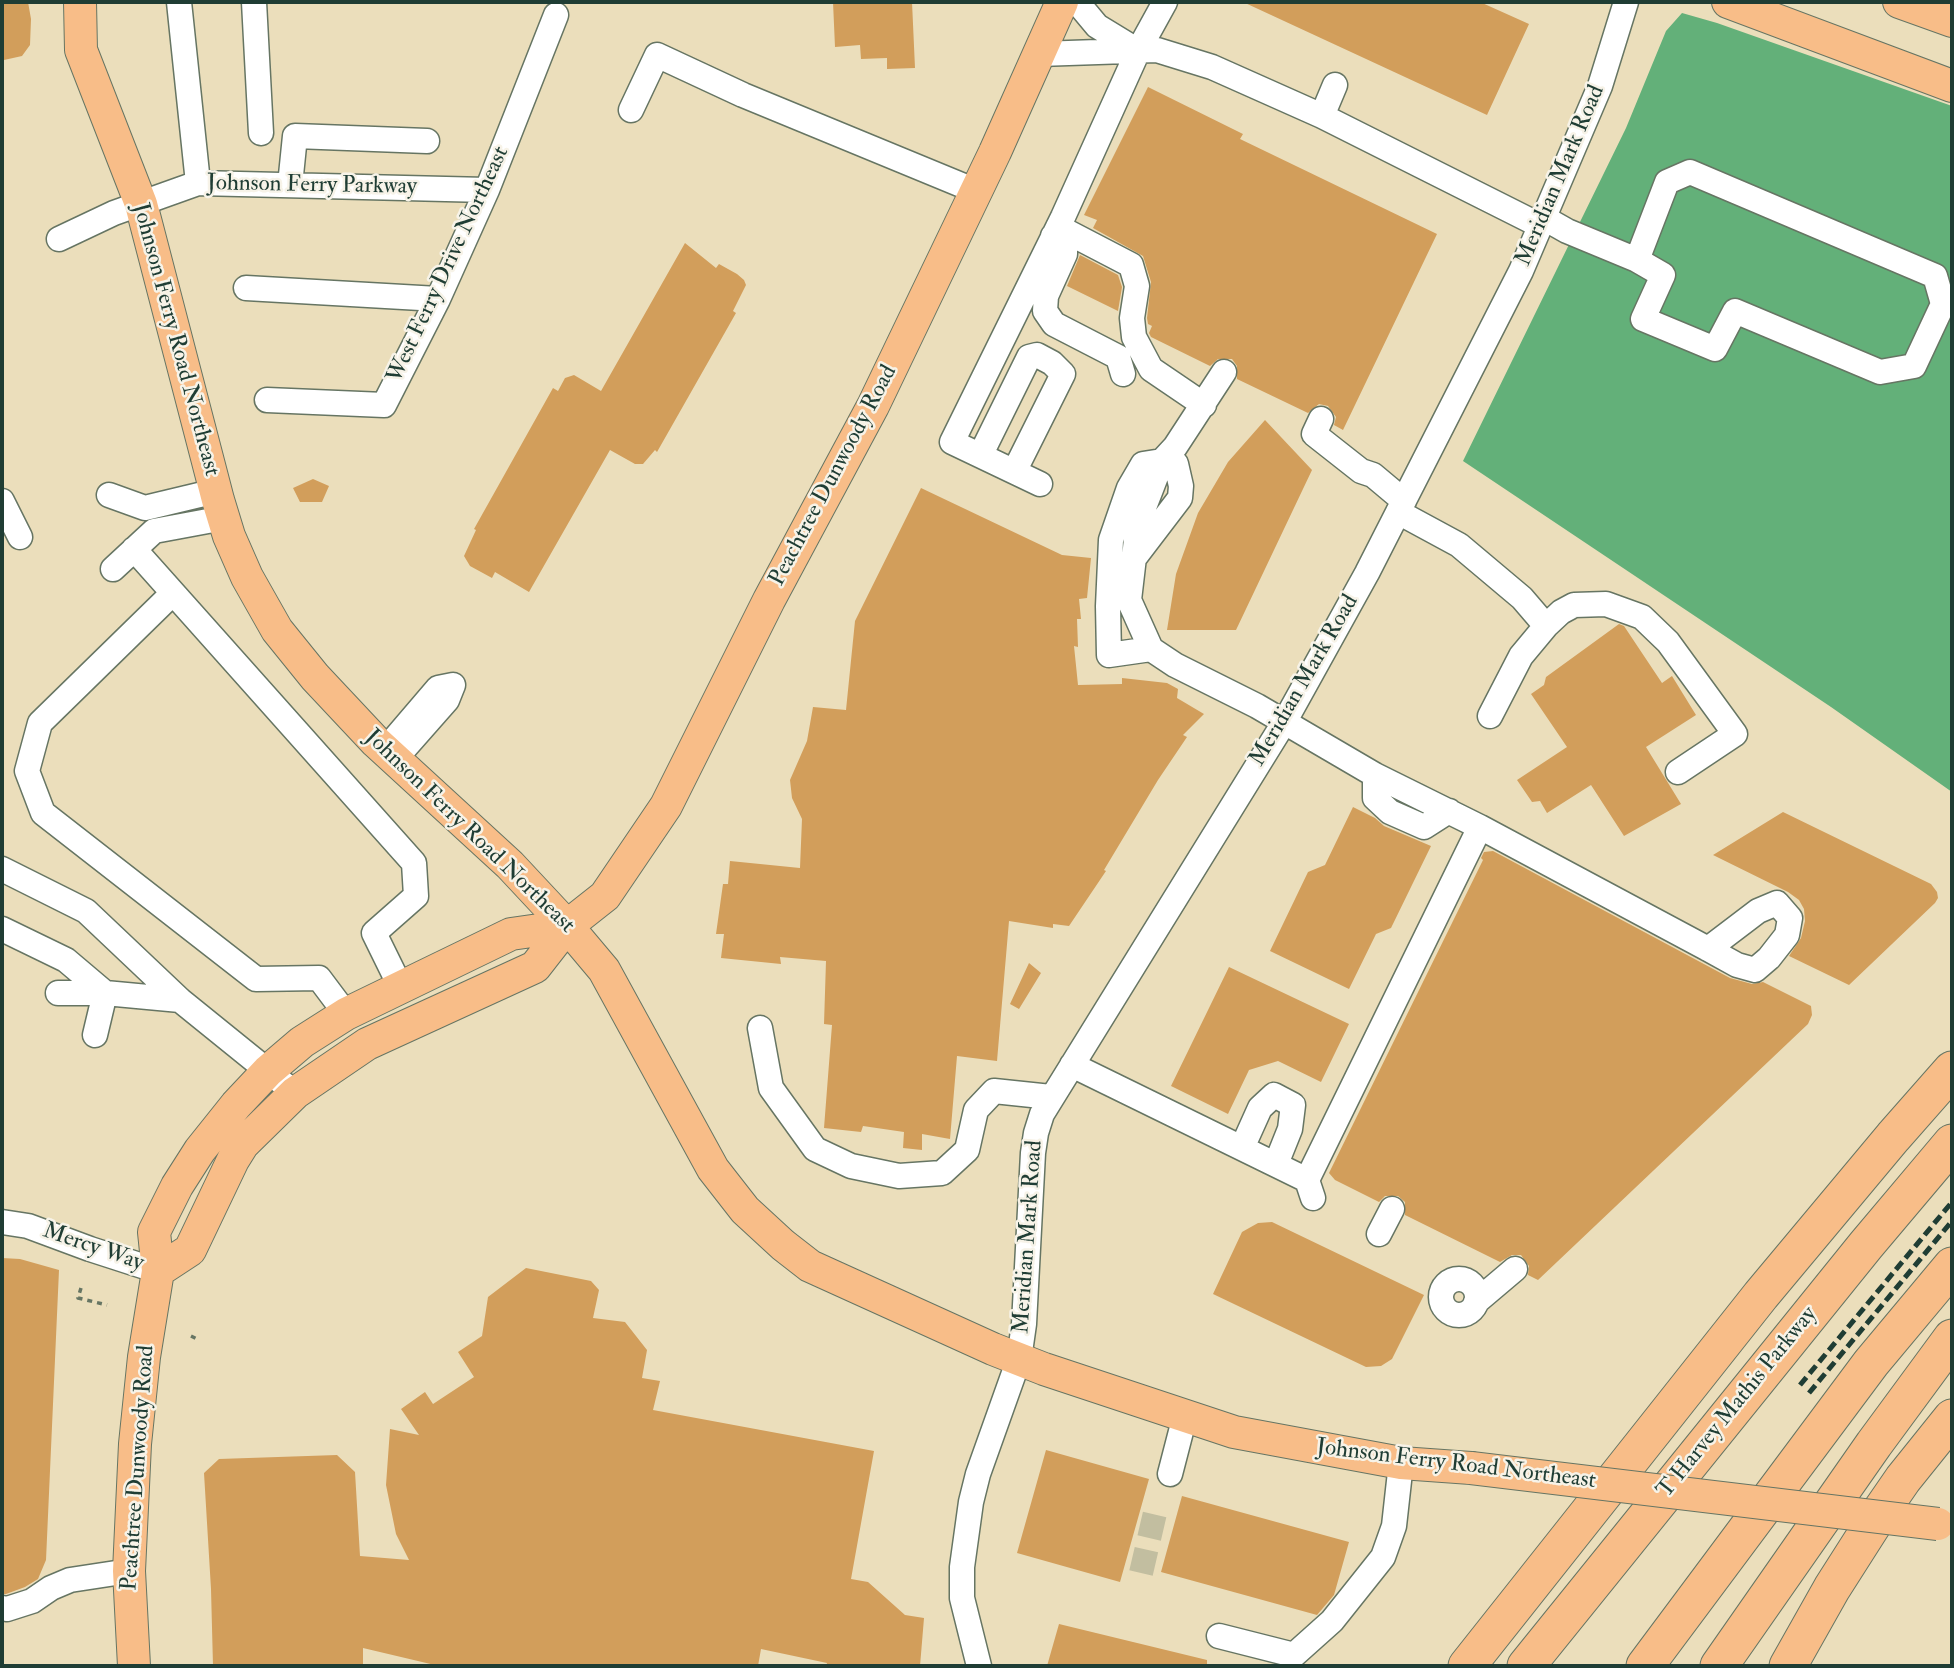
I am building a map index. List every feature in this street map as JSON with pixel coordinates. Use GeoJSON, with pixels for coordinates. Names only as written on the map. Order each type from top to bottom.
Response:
{"type":"FeatureCollection","features":[{"type":"Feature","properties":{"kind":"highway"},"geometry":{"type":"LineString","coordinates":[[1467,1666],[1761,1295],[1952,1070]]}},
{"type":"Feature","properties":{"kind":"highway","name":"T Harvey Mathis Parkway"},"geometry":{"type":"LineString","coordinates":[[1527,1666],[1858,1255],[1952,1143]]}},
{"type":"Feature","properties":{"kind":"highway"},"geometry":{"type":"LineString","coordinates":[[1645,1666],[1864,1373],[1927,1293],[1952,1266]]}},
{"type":"Feature","properties":{"kind":"highway"},"geometry":{"type":"LineString","coordinates":[[1719,1666],[1874,1444],[1952,1338]]}},
{"type":"Feature","properties":{"kind":"highway"},"geometry":{"type":"LineString","coordinates":[[1788,1666],[1832,1588],[1903,1479],[1952,1418]]}},
{"type":"Feature","properties":{"kind":"highway"},"geometry":{"type":"LineString","coordinates":[[1761,1666],[1864,1538]]}},
{"type":"Feature","properties":{"kind":"main road","name":"Johnson Ferry Road Northeast"},"geometry":{"type":"LineString","coordinates":[[80,2],[81,50],[141,204],[219,505],[247,578],[278,630],[315,677],[390,755],[510,865],[604,970],[713,1169],[745,1210],[783,1245],[810,1266],[1019,1359],[1234,1432],[1401,1463],[1471,1468],[1945,1525]]}},
{"type":"Feature","properties":{"kind":"main road"},"geometry":{"type":"LineString","coordinates":[[1728,2],[1952,86]]}},
{"type":"Feature","properties":{"kind":"main road"},"geometry":{"type":"LineString","coordinates":[[1899,2],[1952,21]]}},
{"type":"Feature","properties":{"kind":"main road","name":"Peachtree Dunwoody Road"},"geometry":{"type":"LineString","coordinates":[[158,1270],[190,1250],[243,1144],[295,1093],[367,1044],[536,967],[567,926],[605,896],[666,806],[769,600],[873,406],[976,191],[1060,3]]}},
{"type":"Feature","properties":{"kind":"main road","name":"Peachtree Dunwoody Road"},"geometry":{"type":"LineString","coordinates":[[134,1666],[128,1571],[135,1444],[144,1357],[158,1270],[154,1232],[177,1186],[200,1150],[236,1105],[268,1071],[302,1042],[346,1014],[511,934],[567,926]]}},
{"type":"Feature","properties":{"kind":"street"},"geometry":{"type":"LineString","coordinates":[[179,2],[198,184]]}},
{"type":"Feature","properties":{"kind":"street"},"geometry":{"type":"LineString","coordinates":[[254,2],[261,133]]}},
{"type":"Feature","properties":{"kind":"street"},"geometry":{"type":"LineString","coordinates":[[1040,484],[952,442],[1056,232],[1138,51],[1165,2]]}},
{"type":"Feature","properties":{"kind":"street","name":"Meridian Mark Road"},"geometry":{"type":"LineString","coordinates":[[979,1666],[962,1598],[962,1567],[971,1502],[978,1474],[1019,1359],[1024,1324],[1036,1133],[1051,1097],[1284,722],[1401,506],[1521,271],[1543,222],[1600,86],[1626,2]]}},
{"type":"Feature","properties":{"kind":"street"},"geometry":{"type":"LineString","coordinates":[[1060,3],[1138,51]]}},
{"type":"Feature","properties":{"kind":"street","name":"West Ferry Drive Northeast"},"geometry":{"type":"LineString","coordinates":[[267,400],[384,405],[438,299],[487,190],[556,15]]}},
{"type":"Feature","properties":{"kind":"street"},"geometry":{"type":"LineString","coordinates":[[1039,54],[1157,50],[1212,67],[1322,116],[1543,222],[1637,260],[1663,275],[1643,319],[1715,349],[1735,311],[1881,372],[1914,366],[1943,304],[1935,276],[1690,172],[1667,182],[1637,260]]}},
{"type":"Feature","properties":{"kind":"street"},"geometry":{"type":"LineString","coordinates":[[631,110],[657,55],[743,95],[976,191]]}},
{"type":"Feature","properties":{"kind":"street"},"geometry":{"type":"LineString","coordinates":[[1322,116],[1335,85]]}},
{"type":"Feature","properties":{"kind":"street"},"geometry":{"type":"LineString","coordinates":[[290,185],[295,135],[427,141]]}},
{"type":"Feature","properties":{"kind":"street","name":"Johnson Ferry Parkway"},"geometry":{"type":"LineString","coordinates":[[59,239],[114,213],[198,184],[487,190]]}},
{"type":"Feature","properties":{"kind":"street"},"geometry":{"type":"LineString","coordinates":[[1056,232],[1065,241],[1065,254],[1045,296],[1045,311],[1054,324],[1118,357],[1123,374]]}},
{"type":"Feature","properties":{"kind":"street"},"geometry":{"type":"LineString","coordinates":[[1056,232],[1130,265],[1137,286],[1132,318],[1134,337],[1151,369],[1203,405]]}},
{"type":"Feature","properties":{"kind":"street"},"geometry":{"type":"LineString","coordinates":[[246,288],[438,299]]}},
{"type":"Feature","properties":{"kind":"street"},"geometry":{"type":"LineString","coordinates":[[981,454],[1029,358],[1037,355],[1052,363],[1063,374],[1015,470]]}},
{"type":"Feature","properties":{"kind":"street"},"geometry":{"type":"LineString","coordinates":[[1162,461],[1175,447],[1224,372]]}},
{"type":"Feature","properties":{"kind":"street"},"geometry":{"type":"LineString","coordinates":[[1321,419],[1314,434],[1361,471],[1373,475],[1401,506],[1459,545],[1522,598],[1546,626]]}},
{"type":"Feature","properties":{"kind":"street"},"geometry":{"type":"LineString","coordinates":[[1152,649],[1109,655],[1107,639],[1111,540],[1129,488],[1143,464],[1162,461],[1177,464],[1180,498],[1133,560],[1129,600],[1152,649],[1175,665],[1284,722],[1375,775],[1375,798],[1391,812],[1423,827],[1449,811],[1708,949]]}},
{"type":"Feature","properties":{"kind":"street"},"geometry":{"type":"LineString","coordinates":[[109,495],[150,519],[219,505]]}},
{"type":"Feature","properties":{"kind":"street"},"geometry":{"type":"LineString","coordinates":[[2,501],[20,537]]}},
{"type":"Feature","properties":{"kind":"street"},"geometry":{"type":"LineString","coordinates":[[113,569],[134,549],[150,519]]}},
{"type":"Feature","properties":{"kind":"street"},"geometry":{"type":"LineString","coordinates":[[134,549],[414,863],[416,895],[374,933],[401,988]]}},
{"type":"Feature","properties":{"kind":"street"},"geometry":{"type":"LineString","coordinates":[[173,593],[40,723],[27,771],[43,813],[256,979],[319,978],[346,1014]]}},
{"type":"Feature","properties":{"kind":"street"},"geometry":{"type":"LineString","coordinates":[[1485,713],[1506,669],[1561,612],[1574,605],[1606,604],[1642,617],[1668,642],[1735,734],[1678,772]]}},
{"type":"Feature","properties":{"kind":"street"},"geometry":{"type":"LineString","coordinates":[[1072,1065],[1276,1164],[1310,1189],[1445,918],[1480,827]]}},
{"type":"Feature","properties":{"kind":"street"},"geometry":{"type":"LineString","coordinates":[[2,869],[86,911],[180,1000],[295,1093]]}},
{"type":"Feature","properties":{"kind":"street"},"geometry":{"type":"LineString","coordinates":[[2,929],[66,960],[105,993]]}},
{"type":"Feature","properties":{"kind":"street"},"geometry":{"type":"LineString","coordinates":[[58,993],[105,993],[180,1000]]}},
{"type":"Feature","properties":{"kind":"street"},"geometry":{"type":"LineString","coordinates":[[95,1035],[105,993]]}},
{"type":"Feature","properties":{"kind":"street"},"geometry":{"type":"LineString","coordinates":[[760,1028],[771,1088],[815,1149],[851,1166],[899,1176],[942,1173],[967,1150],[976,1110],[994,1091],[1051,1097]]}},
{"type":"Feature","properties":{"kind":"street"},"geometry":{"type":"LineString","coordinates":[[1242,1148],[1260,1108],[1274,1095],[1293,1105],[1290,1129],[1276,1164]]}},
{"type":"Feature","properties":{"kind":"street"},"geometry":{"type":"LineString","coordinates":[[1379,1234],[1392,1209]]}},
{"type":"Feature","properties":{"kind":"street","name":"Mercy Way"},"geometry":{"type":"LineString","coordinates":[[2,1222],[28,1226],[158,1270]]}},
{"type":"Feature","properties":{"kind":"street"},"geometry":{"type":"LineString","coordinates":[[2,1236],[28,1226]]}},
{"type":"Feature","properties":{"kind":"street"},"geometry":{"type":"LineString","coordinates":[[1476,1302],[1515,1269]]}},
{"type":"Feature","properties":{"kind":"street"},"geometry":{"type":"LineString","coordinates":[[1170,1474],[1185,1416]]}},
{"type":"Feature","properties":{"kind":"street"},"geometry":{"type":"LineString","coordinates":[[1219,1636],[1294,1655],[1332,1621],[1383,1557],[1394,1526],[1401,1463]]}},
{"type":"Feature","properties":{"kind":"street"},"geometry":{"type":"LineString","coordinates":[[2,1608],[7,1609],[32,1601],[51,1588],[70,1580],[128,1571]]}},
{"type":"Feature","properties":{"kind":"path"},"geometry":{"type":"LineString","coordinates":[[81,1288],[78,1297],[107,1305]]}},
{"type":"Feature","properties":{"kind":"path"},"geometry":{"type":"LineString","coordinates":[[191,1336],[199,1340]]}},
{"type":"Feature","properties":{"kind":"green space"},"geometry":{"type":"Polygon","coordinates":[[[1682,13],[1952,106],[1952,792],[1831,707],[1463,461],[1626,128],[1666,31],[1682,13]]]}},
{"type":"Feature","properties":{"kind":"building"},"geometry":{"type":"Polygon","coordinates":[[[2,2],[28,2],[31,19],[30,45],[22,56],[4,60],[2,52],[2,2]]]}},
{"type":"Feature","properties":{"kind":"building"},"geometry":{"type":"Polygon","coordinates":[[[833,2],[912,2],[915,68],[887,69],[887,58],[861,59],[860,45],[835,47],[833,2]]]}},
{"type":"Feature","properties":{"kind":"building"},"geometry":{"type":"Polygon","coordinates":[[[1243,2],[1480,2],[1529,24],[1487,115],[1243,2]]]}},
{"type":"Feature","properties":{"kind":"building"},"geometry":{"type":"Polygon","coordinates":[[[1148,87],[1243,134],[1240,139],[1437,234],[1343,430],[1334,425],[1336,417],[1328,406],[1319,404],[1308,413],[1237,379],[1237,366],[1232,359],[1218,359],[1210,366],[1151,337],[1149,333],[1152,326],[1148,324],[1147,318],[1151,282],[1143,256],[1093,228],[1097,220],[1084,215],[1148,87]]]}},
{"type":"Feature","properties":{"kind":"building"},"geometry":{"type":"Polygon","coordinates":[[[685,243],[716,268],[719,264],[737,274],[746,285],[733,311],[736,313],[657,452],[655,450],[643,464],[635,464],[610,450],[529,592],[495,572],[492,578],[470,566],[464,556],[476,530],[474,529],[553,388],[558,391],[565,378],[574,375],[601,391],[685,243]]]}},
{"type":"Feature","properties":{"kind":"building"},"geometry":{"type":"Polygon","coordinates":[[[1080,255],[1118,275],[1122,287],[1118,311],[1067,286],[1080,255]]]}},
{"type":"Feature","properties":{"kind":"building"},"geometry":{"type":"Polygon","coordinates":[[[1265,420],[1312,470],[1236,630],[1167,630],[1176,574],[1198,513],[1228,462],[1265,420]]]}},
{"type":"Feature","properties":{"kind":"building"},"geometry":{"type":"Polygon","coordinates":[[[313,479],[329,486],[322,502],[300,502],[293,488],[313,479]]]}},
{"type":"Feature","properties":{"kind":"building"},"geometry":{"type":"Polygon","coordinates":[[[921,488],[1062,555],[1091,558],[1087,598],[1079,599],[1081,619],[1077,619],[1078,647],[1074,646],[1078,685],[1122,684],[1122,678],[1167,683],[1178,689],[1177,698],[1204,714],[1183,735],[1187,737],[1158,780],[1104,870],[1106,871],[1069,926],[1053,924],[1053,928],[1009,921],[997,1061],[957,1056],[950,1139],[922,1134],[922,1150],[903,1148],[904,1132],[863,1126],[861,1132],[824,1128],[832,1025],[824,1024],[826,961],[780,957],[781,964],[721,958],[724,934],[716,934],[723,884],[728,884],[730,861],[800,868],[802,819],[792,798],[790,780],[807,741],[813,707],[846,710],[855,621],[921,488]]]}},
{"type":"Feature","properties":{"kind":"building"},"geometry":{"type":"Polygon","coordinates":[[[1619,624],[1624,626],[1662,683],[1672,676],[1696,715],[1646,747],[1681,804],[1624,836],[1591,785],[1547,813],[1540,801],[1532,802],[1517,780],[1567,747],[1531,694],[1544,685],[1546,677],[1619,624]]]}},
{"type":"Feature","properties":{"kind":"building"},"geometry":{"type":"Polygon","coordinates":[[[1353,807],[1375,818],[1384,826],[1431,846],[1391,928],[1376,934],[1349,989],[1270,951],[1308,872],[1325,865],[1353,807]]]}},
{"type":"Feature","properties":{"kind":"building"},"geometry":{"type":"Polygon","coordinates":[[[1783,812],[1931,884],[1937,892],[1935,903],[1849,985],[1789,956],[1801,938],[1805,921],[1804,909],[1799,900],[1713,855],[1783,812]]]}},
{"type":"Feature","properties":{"kind":"building"},"geometry":{"type":"Polygon","coordinates":[[[1493,851],[1730,978],[1752,984],[1763,982],[1811,1006],[1812,1015],[1808,1024],[1538,1280],[1528,1275],[1529,1266],[1521,1255],[1512,1255],[1500,1262],[1405,1215],[1405,1202],[1398,1196],[1385,1196],[1379,1202],[1335,1180],[1329,1173],[1483,860],[1481,858],[1484,852],[1493,851]]]}},
{"type":"Feature","properties":{"kind":"building"},"geometry":{"type":"Polygon","coordinates":[[[1029,963],[1041,973],[1019,1009],[1010,1004],[1029,963]]]}},
{"type":"Feature","properties":{"kind":"building"},"geometry":{"type":"Polygon","coordinates":[[[1229,967],[1349,1024],[1321,1082],[1278,1061],[1249,1070],[1228,1114],[1171,1086],[1229,967]]]}},
{"type":"Feature","properties":{"kind":"building"},"geometry":{"type":"Polygon","coordinates":[[[1272,1222],[1424,1295],[1392,1359],[1381,1366],[1366,1367],[1213,1294],[1242,1232],[1258,1223],[1272,1222]]]}},
{"type":"Feature","properties":{"kind":"building"},"geometry":{"type":"Polygon","coordinates":[[[2,1258],[20,1259],[59,1270],[46,1560],[38,1579],[6,1594],[2,1594],[2,1258]]]}},
{"type":"Feature","properties":{"kind":"building"},"geometry":{"type":"Polygon","coordinates":[[[526,1268],[591,1281],[599,1290],[593,1318],[625,1322],[647,1350],[642,1378],[660,1381],[653,1410],[874,1451],[851,1579],[868,1582],[905,1615],[924,1618],[920,1666],[826,1666],[827,1663],[761,1649],[758,1666],[439,1666],[363,1648],[363,1666],[213,1666],[204,1473],[219,1459],[337,1455],[355,1472],[360,1556],[409,1560],[396,1534],[386,1485],[390,1429],[419,1435],[401,1409],[425,1392],[433,1404],[474,1377],[458,1352],[482,1336],[488,1297],[526,1268]]]}},
{"type":"Feature","properties":{"kind":"building"},"geometry":{"type":"Polygon","coordinates":[[[1046,1450],[1149,1479],[1120,1582],[1017,1553],[1046,1450]]]}},
{"type":"Feature","properties":{"kind":"building"},"geometry":{"type":"Polygon","coordinates":[[[1182,1496],[1349,1542],[1334,1595],[1317,1615],[1161,1572],[1182,1496]]]}},
{"type":"Feature","properties":{"kind":"building"},"geometry":{"type":"Polygon","coordinates":[[[1059,1624],[1207,1660],[1207,1666],[1047,1666],[1059,1624]]]}},
{"type":"Feature","properties":{"kind":"tunnel"},"geometry":{"type":"LineString","coordinates":[[1141,1573],[1155,1513]]}},
{"type":"Feature","properties":{"kind":"railway"},"geometry":{"type":"LineString","coordinates":[[1800,1385],[1952,1202]]}},
{"type":"Feature","properties":{"kind":"railway"},"geometry":{"type":"LineString","coordinates":[[1809,1393],[1952,1221]]}}]}
